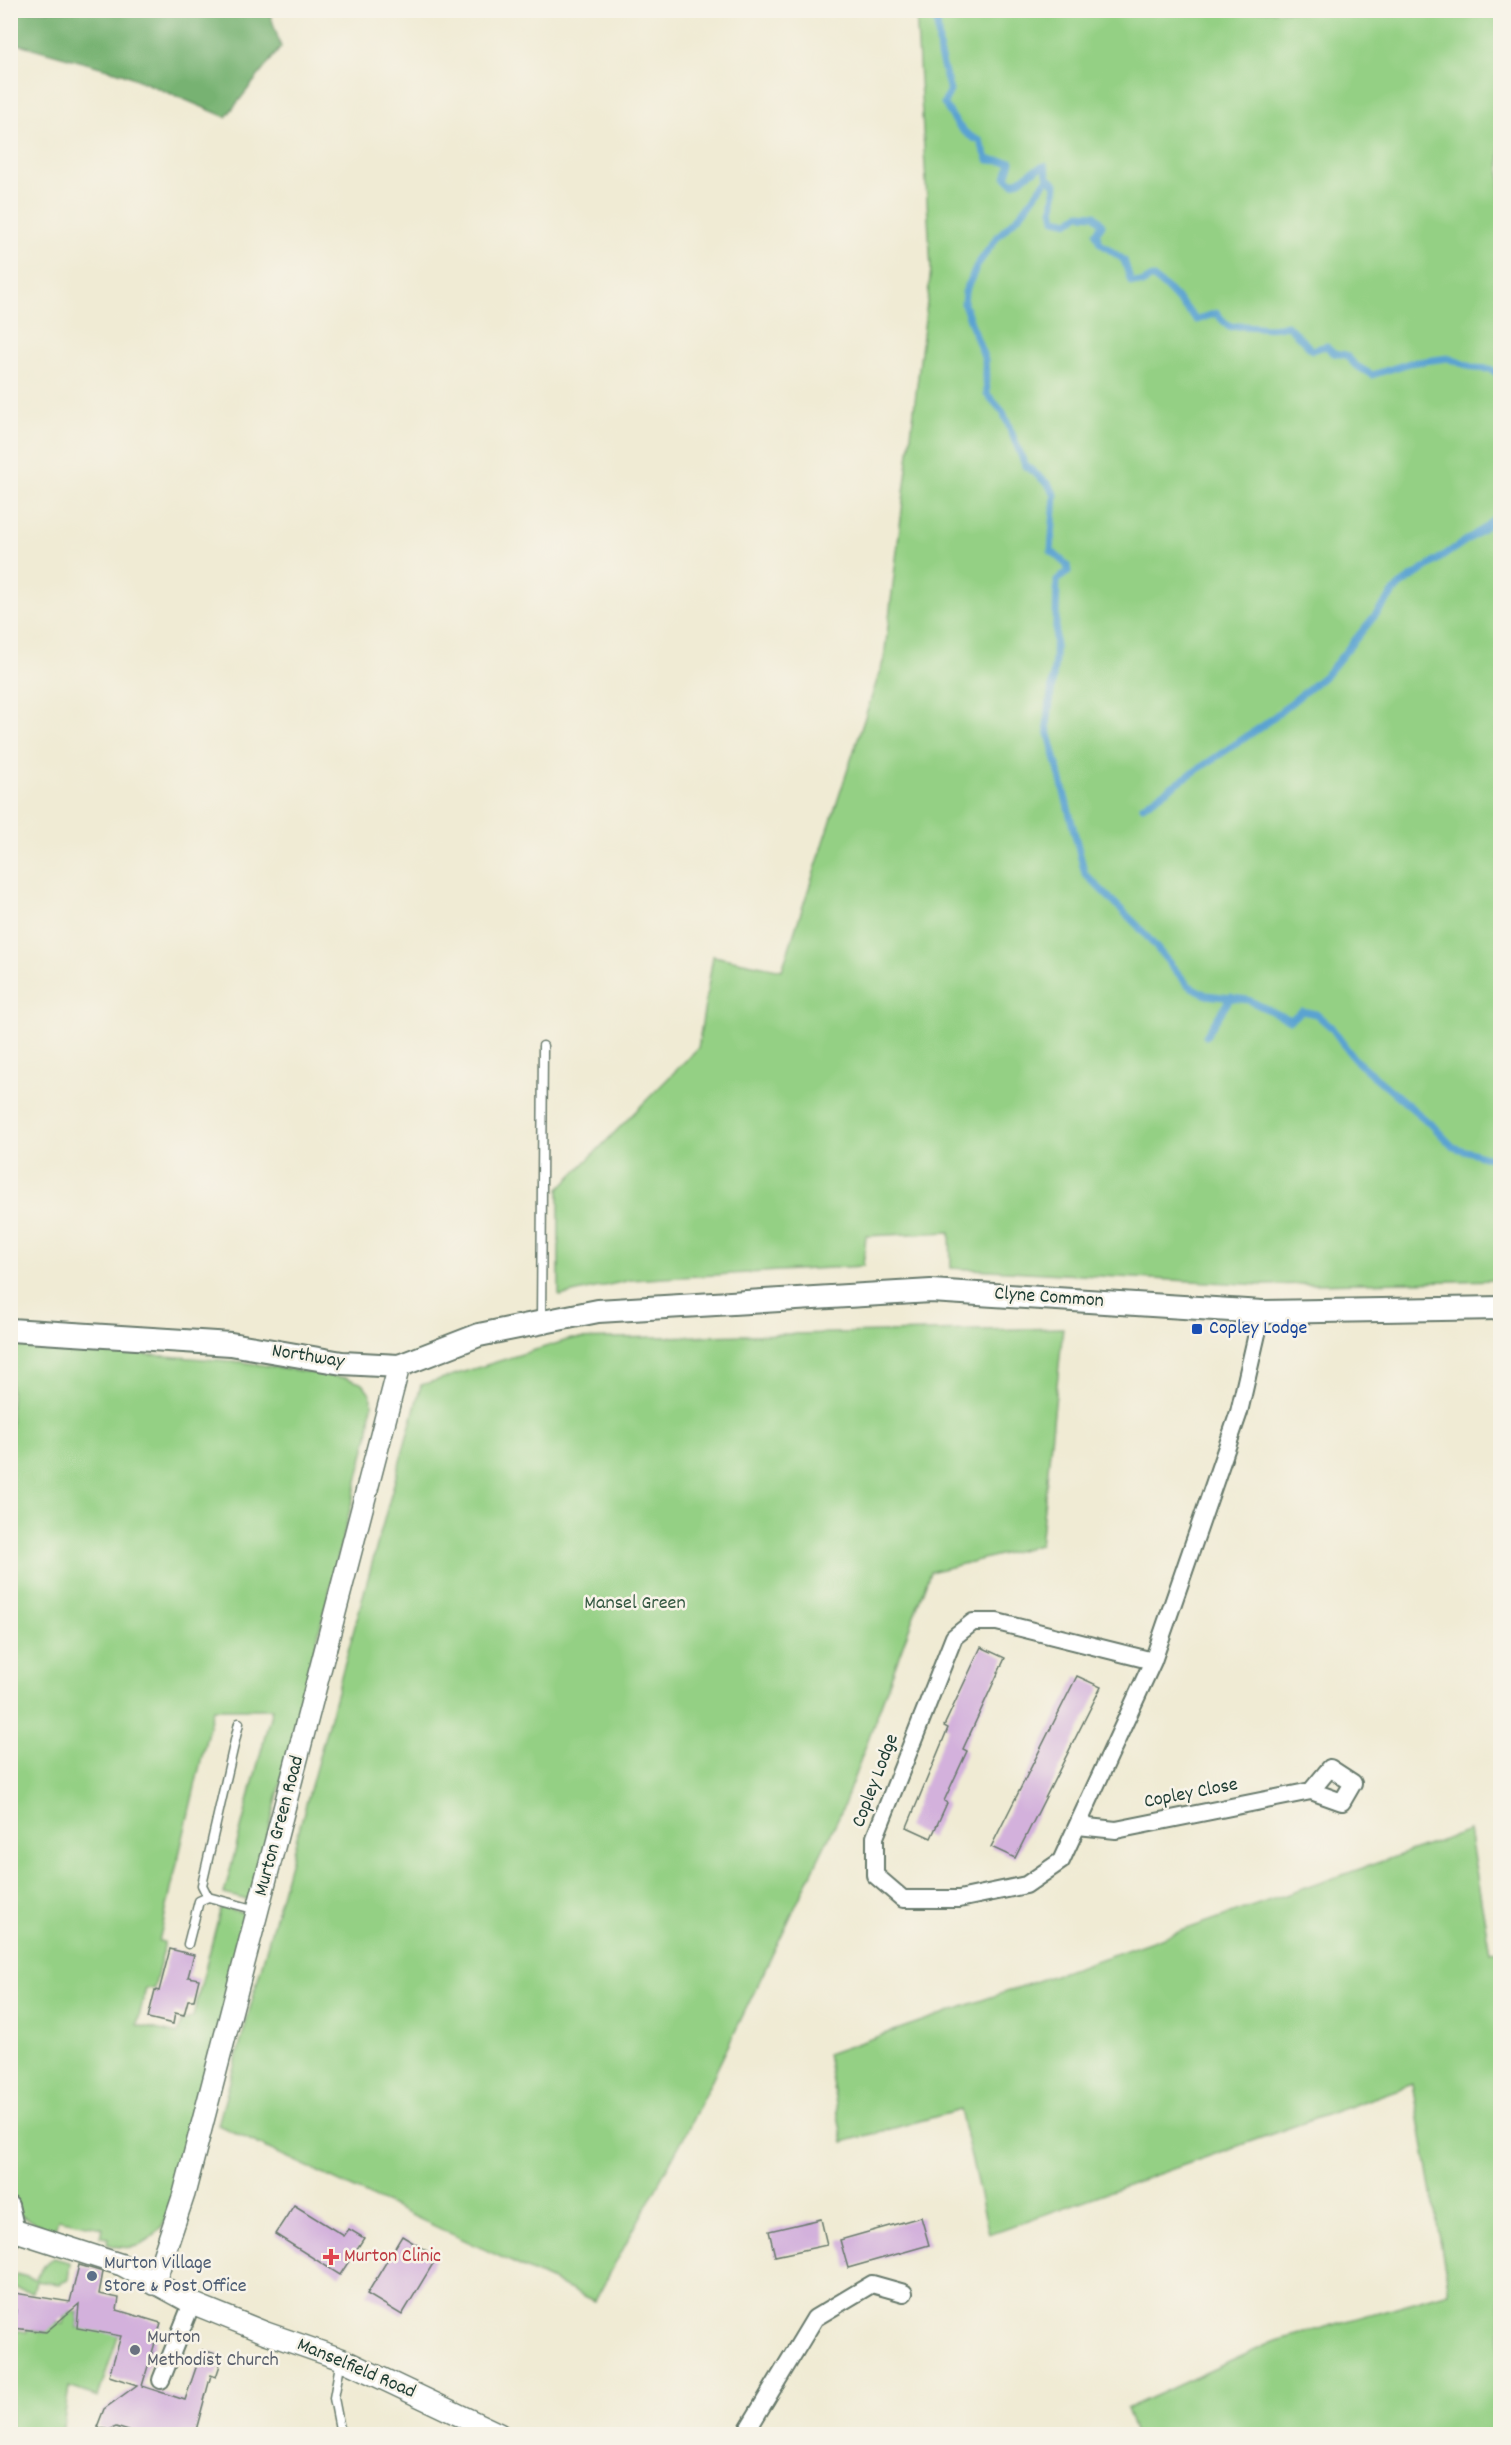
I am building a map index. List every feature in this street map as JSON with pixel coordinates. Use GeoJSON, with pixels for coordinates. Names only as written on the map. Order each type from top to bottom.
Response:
{"type":"FeatureCollection","features":[{"type":"Feature","properties":{"kind":"main road","name":"Clyne Common"},"geometry":{"type":"LineString","coordinates":[[598,1311],[931,1291],[1262,1312],[1500,1308]]}},
{"type":"Feature","properties":{"kind":"main road","name":"Northway"},"geometry":{"type":"LineString","coordinates":[[10,1330],[231,1344],[342,1363],[399,1366],[479,1335],[598,1311]]}},
{"type":"Feature","properties":{"kind":"street","name":"Copley Lodge"},"geometry":{"type":"LineString","coordinates":[[1153,1660],[997,1622],[973,1622],[954,1637],[874,1837],[875,1875],[903,1899],[959,1899],[1026,1885],[1061,1861],[1153,1660],[1239,1412],[1262,1312]]}},
{"type":"Feature","properties":{"kind":"street","name":"Murton Green Road"},"geometry":{"type":"LineString","coordinates":[[154,2284],[184,2194],[399,1366]]}},
{"type":"Feature","properties":{"kind":"street","name":"Copley Close"},"geometry":{"type":"LineString","coordinates":[[1078,1826],[1116,1830],[1311,1791]]}},
{"type":"Feature","properties":{"kind":"street"},"geometry":{"type":"LineString","coordinates":[[10,2205],[12,2234]]}},
{"type":"Feature","properties":{"kind":"street","name":"Manselfield Road"},"geometry":{"type":"LineString","coordinates":[[12,2234],[122,2265],[192,2303],[266,2333],[341,2358],[499,2434]]}},
{"type":"Feature","properties":{"kind":"street"},"geometry":{"type":"LineString","coordinates":[[745,2434],[815,2318],[872,2284],[904,2293]]}},
{"type":"Feature","properties":{"kind":"street"},"geometry":{"type":"LineString","coordinates":[[161,2380],[192,2303]]}},
{"type":"Feature","properties":{"kind":"lane"},"geometry":{"type":"LineString","coordinates":[[541,1323],[543,1046]]}},
{"type":"Feature","properties":{"kind":"lane"},"geometry":{"type":"LineString","coordinates":[[208,1897],[202,1885],[239,1723]]}},
{"type":"Feature","properties":{"kind":"lane"},"geometry":{"type":"LineString","coordinates":[[189,1944],[199,1901],[208,1897],[258,1911]]}},
{"type":"Feature","properties":{"kind":"lane"},"geometry":{"type":"LineString","coordinates":[[341,2358],[334,2398],[341,2434]]}},
{"type":"Feature","properties":{"kind":"green space"},"geometry":{"type":"Polygon","coordinates":[[[10,11],[269,11],[281,47],[226,117],[122,73],[11,42],[10,11]]]}},
{"type":"Feature","properties":{"kind":"green space"},"geometry":{"type":"Polygon","coordinates":[[[916,11],[1500,11],[1500,1280],[1263,1285],[951,1268],[950,1232],[866,1236],[863,1266],[631,1280],[559,1296],[559,1189],[698,1048],[713,956],[782,970],[884,659],[931,269],[916,11]]]}},
{"type":"Feature","properties":{"kind":"green space","name":"Mansel Green"},"geometry":{"type":"Polygon","coordinates":[[[1063,1328],[1040,1545],[930,1572],[842,1810],[689,2127],[595,2301],[218,2125],[421,1385],[571,1339],[1063,1328]]]}},
{"type":"Feature","properties":{"kind":"green space"},"geometry":{"type":"Polygon","coordinates":[[[11,1344],[242,1362],[346,1378],[363,1384],[370,1393],[372,1404],[368,1436],[352,1502],[251,1901],[224,1894],[272,1709],[213,1709],[159,1941],[164,1942],[164,1947],[154,1989],[146,1988],[137,2025],[178,2034],[181,2022],[193,2017],[221,1907],[248,1914],[216,2044],[166,2220],[154,2236],[134,2247],[117,2247],[107,2244],[108,2238],[100,2237],[102,2228],[58,2219],[54,2232],[11,2211],[11,1344]]]}},
{"type":"Feature","properties":{"kind":"green space"},"geometry":{"type":"Polygon","coordinates":[[[1469,1831],[1490,1952],[1500,1949],[1500,2434],[1135,2434],[1126,2409],[1273,2342],[1449,2292],[1413,2084],[989,2234],[960,2110],[843,2142],[827,2054],[1469,1831]]]}},
{"type":"Feature","properties":{"kind":"green space"},"geometry":{"type":"Polygon","coordinates":[[[53,2258],[70,2262],[68,2280],[59,2284],[36,2281],[33,2293],[11,2287],[16,2274],[35,2279],[47,2262],[53,2258]]]}},
{"type":"Feature","properties":{"kind":"green space"},"geometry":{"type":"Polygon","coordinates":[[[10,2294],[14,2294],[12,2309],[16,2310],[14,2330],[27,2332],[29,2319],[34,2331],[46,2332],[51,2322],[64,2324],[66,2312],[78,2312],[77,2328],[120,2330],[98,2397],[69,2387],[62,2434],[11,2434],[10,2294]]]}},
{"type":"Feature","properties":{"kind":"building"},"geometry":{"type":"Polygon","coordinates":[[[981,1647],[1005,1658],[963,1749],[967,1751],[944,1801],[947,1803],[931,1838],[907,1827],[948,1728],[944,1726],[981,1647]]]}},
{"type":"Feature","properties":{"kind":"building"},"geometry":{"type":"Polygon","coordinates":[[[1077,1676],[1101,1687],[1015,1858],[991,1847],[1077,1676]]]}},
{"type":"Feature","properties":{"kind":"building"},"geometry":{"type":"Polygon","coordinates":[[[170,1949],[194,1955],[188,1977],[199,1979],[194,2000],[188,2000],[184,2015],[175,2013],[173,2024],[148,2018],[155,1990],[159,1991],[170,1949]]]}},
{"type":"Feature","properties":{"kind":"building","name":"Murton Clinic"},"geometry":{"type":"Polygon","coordinates":[[[294,2205],[344,2236],[349,2229],[364,2238],[340,2275],[275,2234],[294,2205]]]}},
{"type":"Feature","properties":{"kind":"building"},"geometry":{"type":"Polygon","coordinates":[[[921,2217],[929,2245],[848,2268],[840,2240],[921,2217]]]}},
{"type":"Feature","properties":{"kind":"building"},"geometry":{"type":"Polygon","coordinates":[[[821,2219],[827,2245],[775,2256],[769,2231],[821,2219]]]}},
{"type":"Feature","properties":{"kind":"building"},"geometry":{"type":"Polygon","coordinates":[[[402,2236],[437,2257],[402,2315],[367,2294],[402,2236]]]}},
{"type":"Feature","properties":{"kind":"building"},"geometry":{"type":"Polygon","coordinates":[[[79,2265],[103,2272],[99,2294],[119,2298],[117,2310],[161,2323],[142,2386],[185,2400],[202,2350],[223,2356],[216,2377],[211,2375],[195,2434],[138,2434],[116,2427],[109,2430],[97,2427],[104,2409],[137,2385],[109,2376],[121,2336],[77,2328],[79,2304],[46,2332],[14,2328],[16,2310],[12,2310],[15,2293],[70,2302],[79,2265]]]}},
{"type":"Feature","properties":{"kind":"waterway"},"geometry":{"type":"LineString","coordinates":[[936,10],[940,55],[950,91],[944,103],[955,121],[963,130],[980,141],[988,160],[1011,162],[1006,177],[1013,183],[1045,166],[1048,178],[1056,185],[1053,209],[1055,219],[1069,222],[1079,214],[1095,215],[1102,225],[1096,233],[1100,243],[1124,260],[1131,282],[1142,283],[1152,277],[1169,290],[1197,320],[1216,313],[1229,327],[1272,328],[1287,325],[1312,350],[1326,346],[1334,353],[1346,355],[1355,365],[1372,375],[1410,363],[1448,358],[1474,368],[1490,369],[1500,375]]}},
{"type":"Feature","properties":{"kind":"waterway"},"geometry":{"type":"LineString","coordinates":[[1048,178],[1021,214],[998,236],[978,264],[965,292],[964,304],[985,360],[987,394],[1003,412],[1025,465],[1048,484],[1055,495],[1051,551],[1067,565],[1068,572],[1057,580],[1055,660],[1047,726],[1085,874],[1138,926],[1188,985],[1206,995],[1248,1000],[1290,1020],[1302,1011],[1316,1014],[1331,1027],[1355,1060],[1433,1126],[1453,1147],[1500,1161]]}},
{"type":"Feature","properties":{"kind":"waterway"},"geometry":{"type":"LineString","coordinates":[[1143,806],[1264,725],[1328,673],[1399,586],[1483,529],[1500,513]]}},
{"type":"Feature","properties":{"kind":"waterway"},"geometry":{"type":"LineString","coordinates":[[1206,1036],[1231,997]]}},
{"type":"Feature","properties":{"kind":"place","name":"Copley Lodge"},"geometry":{"type":"Point","coordinates":[1197,1329]}},
{"type":"Feature","properties":{"kind":"place","name":"Murton Clinic"},"geometry":{"type":"Point","coordinates":[331,2257]}},
{"type":"Feature","properties":{"kind":"place","name":"Murton Village Store & Post Office"},"geometry":{"type":"Point","coordinates":[92,2276]}},
{"type":"Feature","properties":{"kind":"place","name":"Murton Methodist Church"},"geometry":{"type":"Point","coordinates":[135,2350]}}]}
